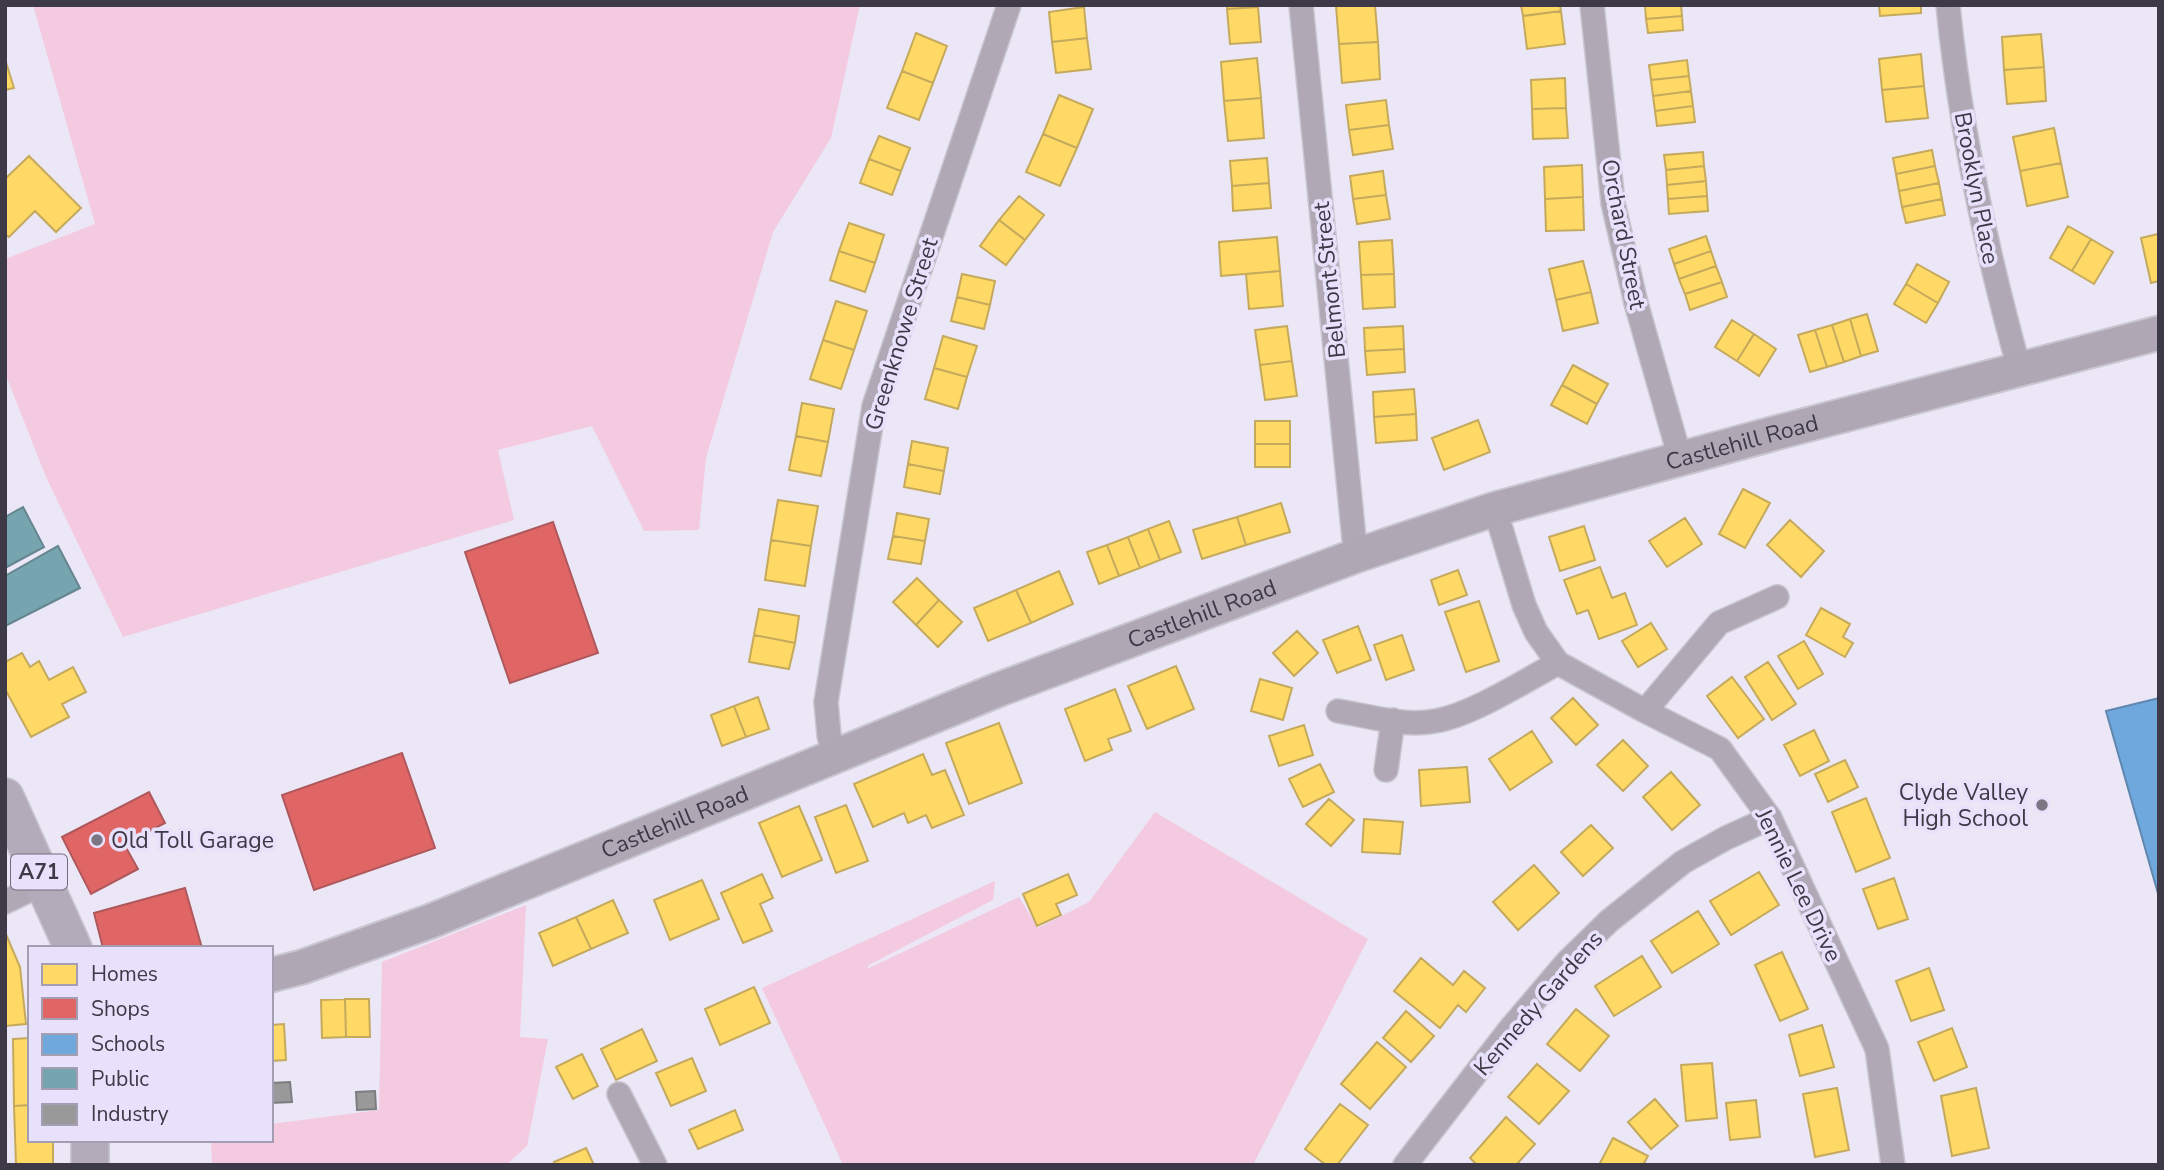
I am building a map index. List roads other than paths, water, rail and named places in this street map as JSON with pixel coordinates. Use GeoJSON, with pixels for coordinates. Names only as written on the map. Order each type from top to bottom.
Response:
{"type":"FeatureCollection","features":[{"type":"Feature","properties":{"kind":"main road","name":"Castlehill Road"},"geometry":{"type":"LineString","coordinates":[[273,974],[302,967],[430,921],[1000,689],[1358,555],[1495,509],[2159,333]]}},
{"type":"Feature","properties":{"kind":"main road","name":"A71"},"geometry":{"type":"LineString","coordinates":[[5,797],[73,946]]}},
{"type":"Feature","properties":{"kind":"main road"},"geometry":{"type":"LineString","coordinates":[[90,1142],[90,1165]]}},
{"type":"Feature","properties":{"kind":"street","name":"Greenknowe Street"},"geometry":{"type":"LineString","coordinates":[[834,756],[826,702],[874,406],[1009,5]]}},
{"type":"Feature","properties":{"kind":"street","name":"Belmont Street"},"geometry":{"type":"LineString","coordinates":[[1301,5],[1354,539],[1358,555]]}},
{"type":"Feature","properties":{"kind":"street","name":"Orchard Street"},"geometry":{"type":"LineString","coordinates":[[1592,5],[1613,204],[1636,303],[1680,458]]}},
{"type":"Feature","properties":{"kind":"street","name":"Brooklyn Place"},"geometry":{"type":"LineString","coordinates":[[1948,5],[1954,68],[1976,198],[2019,369]]}},
{"type":"Feature","properties":{"kind":"street","name":"Jennie Lee Drive"},"geometry":{"type":"LineString","coordinates":[[1495,509],[1524,605],[1536,632],[1558,663],[1720,749],[1770,818],[1877,1049],[1893,1165]]}},
{"type":"Feature","properties":{"kind":"street"},"geometry":{"type":"LineString","coordinates":[[1645,711],[1719,623],[1777,597]]}},
{"type":"Feature","properties":{"kind":"street"},"geometry":{"type":"LineString","coordinates":[[1338,711],[1393,720],[1435,722],[1468,711],[1558,663]]}},
{"type":"Feature","properties":{"kind":"street"},"geometry":{"type":"LineString","coordinates":[[1386,770],[1393,720]]}},
{"type":"Feature","properties":{"kind":"street","name":"Kennedy Gardens"},"geometry":{"type":"LineString","coordinates":[[1405,1165],[1567,962],[1609,921],[1683,863],[1726,838],[1770,818]]}},
{"type":"Feature","properties":{"kind":"street"},"geometry":{"type":"LineString","coordinates":[[5,902],[44,883]]}},
{"type":"Feature","properties":{"kind":"street"},"geometry":{"type":"LineString","coordinates":[[619,1094],[655,1165]]}},
{"type":"Feature","properties":{"kind":"place","name":"Clyde Valley High School"},"geometry":{"type":"Point","coordinates":[2042,805]}},
{"type":"Feature","properties":{"kind":"place","name":"Old Toll Garage"},"geometry":{"type":"Point","coordinates":[97,840]}}]}
